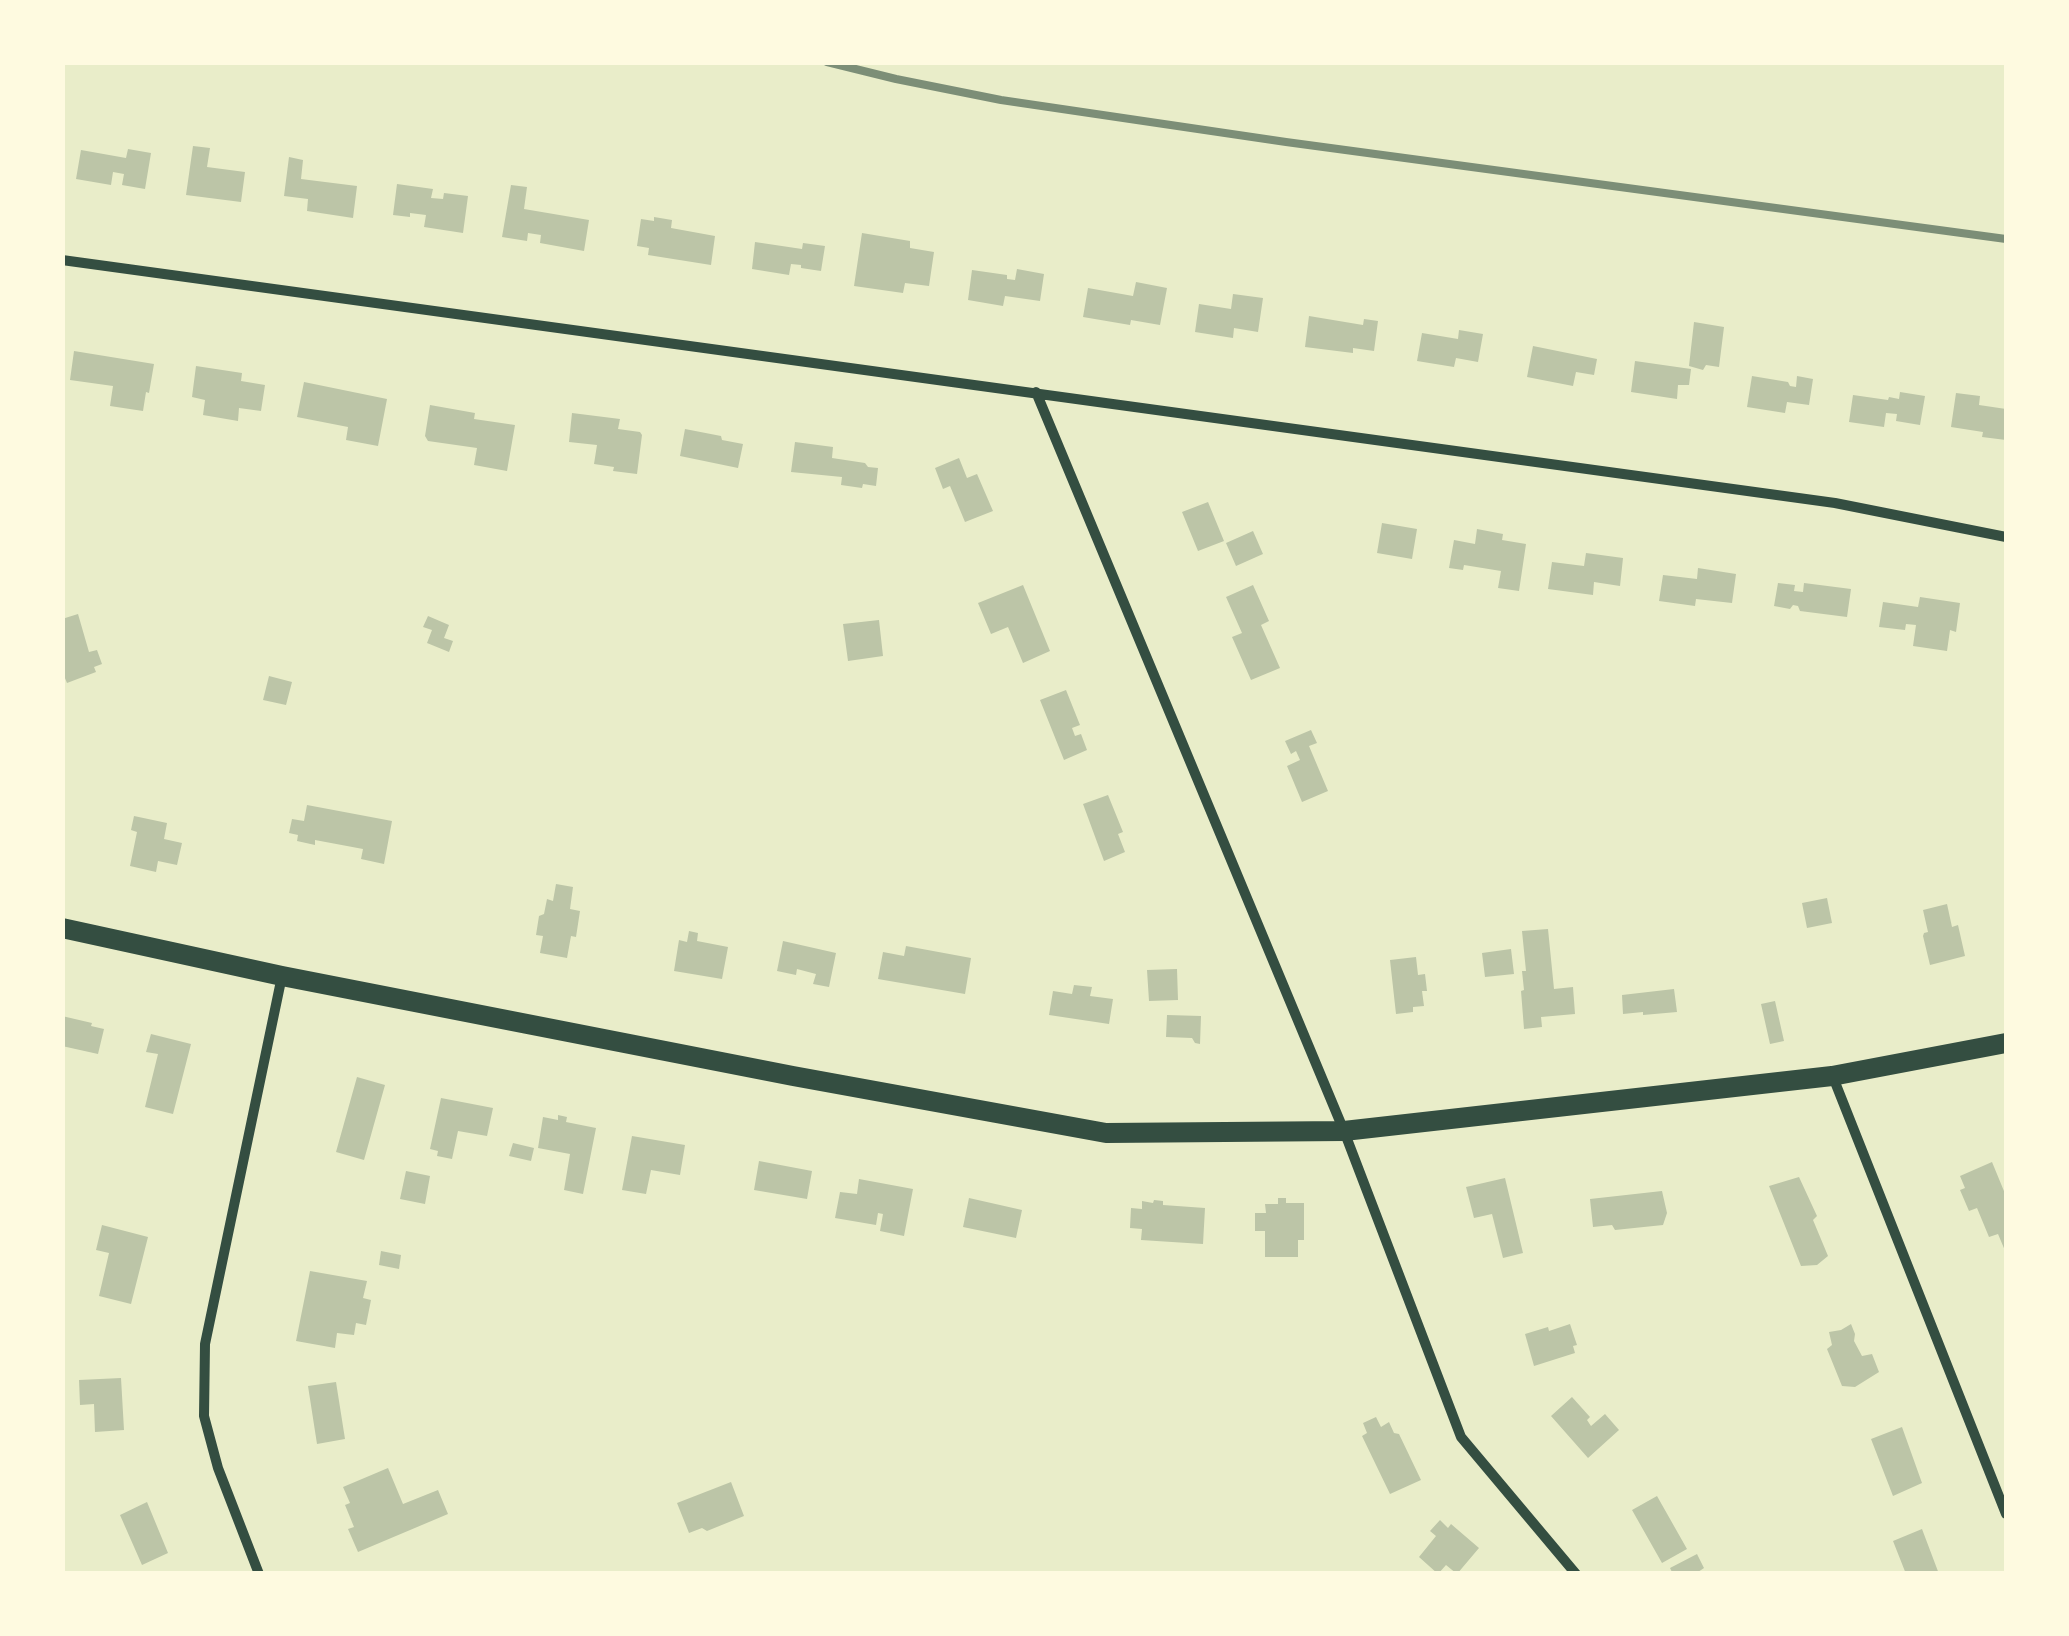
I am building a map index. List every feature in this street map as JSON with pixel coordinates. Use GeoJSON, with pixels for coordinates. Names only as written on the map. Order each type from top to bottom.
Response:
{"type":"FeatureCollection","features":[{"type":"Feature","properties":{"kind":"main road"},"geometry":{"type":"LineString","coordinates":[[62,928],[282,976],[774,1073],[1106,1132],[1344,1130],[1832,1076],[2006,1043]]}},
{"type":"Feature","properties":{"kind":"street"},"geometry":{"type":"LineString","coordinates":[[62,260],[1835,503],[2006,537]]}},
{"type":"Feature","properties":{"kind":"street"},"geometry":{"type":"LineString","coordinates":[[1036,392],[1344,1130],[1461,1437],[1576,1574]]}},
{"type":"Feature","properties":{"kind":"street"},"geometry":{"type":"LineString","coordinates":[[259,1574],[218,1468],[204,1416],[205,1344],[282,976]]}},
{"type":"Feature","properties":{"kind":"street"},"geometry":{"type":"LineString","coordinates":[[1832,1076],[2006,1514]]}},
{"type":"Feature","properties":{"kind":"building"},"geometry":{"type":"Polygon","coordinates":[[[193,146],[210,148],[207,167],[245,172],[241,202],[186,195],[193,146]]]}},
{"type":"Feature","properties":{"kind":"building"},"geometry":{"type":"Polygon","coordinates":[[[128,149],[151,153],[145,189],[122,185],[124,174],[113,172],[111,185],[76,179],[81,150],[126,158],[128,149]]]}},
{"type":"Feature","properties":{"kind":"building"},"geometry":{"type":"Polygon","coordinates":[[[289,157],[303,160],[301,179],[357,186],[353,218],[307,211],[308,199],[284,196],[289,157]]]}},
{"type":"Feature","properties":{"kind":"building"},"geometry":{"type":"Polygon","coordinates":[[[397,184],[433,189],[431,198],[443,199],[444,193],[468,196],[463,233],[424,227],[426,215],[393,215],[397,184]]]}},
{"type":"Feature","properties":{"kind":"building"},"geometry":{"type":"Polygon","coordinates":[[[511,185],[527,187],[524,209],[589,220],[584,251],[540,243],[541,235],[528,233],[527,241],[502,237],[511,185]]]}},
{"type":"Feature","properties":{"kind":"building"},"geometry":{"type":"Polygon","coordinates":[[[654,217],[672,220],[671,228],[715,236],[711,265],[648,255],[649,248],[637,246],[641,219],[654,221],[654,217]]]}},
{"type":"Feature","properties":{"kind":"building"},"geometry":{"type":"Polygon","coordinates":[[[862,233],[910,241],[910,248],[934,252],[929,286],[905,283],[903,293],[854,286],[862,233]]]}},
{"type":"Feature","properties":{"kind":"building"},"geometry":{"type":"Polygon","coordinates":[[[755,242],[802,249],[803,243],[825,246],[821,271],[791,264],[789,275],[752,269],[755,242]]]}},
{"type":"Feature","properties":{"kind":"building"},"geometry":{"type":"Polygon","coordinates":[[[1017,269],[1044,274],[1040,301],[1005,296],[1003,306],[968,300],[972,270],[1007,275],[1007,279],[1015,280],[1017,269]]]}},
{"type":"Feature","properties":{"kind":"building"},"geometry":{"type":"Polygon","coordinates":[[[1136,282],[1167,288],[1160,325],[1131,320],[1130,325],[1083,317],[1088,288],[1133,296],[1136,282]]]}},
{"type":"Feature","properties":{"kind":"building"},"geometry":{"type":"Polygon","coordinates":[[[1233,294],[1263,298],[1258,332],[1234,328],[1233,338],[1195,332],[1199,304],[1231,309],[1233,294]]]}},
{"type":"Feature","properties":{"kind":"building"},"geometry":{"type":"Polygon","coordinates":[[[1309,316],[1363,325],[1364,319],[1378,321],[1374,351],[1353,348],[1353,353],[1305,347],[1309,316]]]}},
{"type":"Feature","properties":{"kind":"building"},"geometry":{"type":"Polygon","coordinates":[[[1694,322],[1724,327],[1719,367],[1706,365],[1703,370],[1689,366],[1694,322]]]}},
{"type":"Feature","properties":{"kind":"building"},"geometry":{"type":"Polygon","coordinates":[[[1459,330],[1483,334],[1478,362],[1456,358],[1454,367],[1417,361],[1422,333],[1458,339],[1459,330]]]}},
{"type":"Feature","properties":{"kind":"building"},"geometry":{"type":"Polygon","coordinates":[[[1533,346],[1597,359],[1594,375],[1576,372],[1573,386],[1527,377],[1533,346]]]}},
{"type":"Feature","properties":{"kind":"building"},"geometry":{"type":"Polygon","coordinates":[[[74,351],[154,364],[143,411],[110,406],[113,386],[70,380],[74,351]]]}},
{"type":"Feature","properties":{"kind":"building"},"geometry":{"type":"Polygon","coordinates":[[[1635,361],[1691,369],[1689,385],[1678,385],[1677,399],[1631,392],[1635,361]]]}},
{"type":"Feature","properties":{"kind":"building"},"geometry":{"type":"Polygon","coordinates":[[[196,366],[242,373],[241,381],[265,385],[261,411],[239,408],[238,421],[203,415],[205,400],[192,397],[196,366]]]}},
{"type":"Feature","properties":{"kind":"building"},"geometry":{"type":"Polygon","coordinates":[[[1752,376],[1796,387],[1797,376],[1813,379],[1809,405],[1787,402],[1785,413],[1747,407],[1752,376]]]}},
{"type":"Feature","properties":{"kind":"building"},"geometry":{"type":"Polygon","coordinates":[[[304,382],[387,399],[378,446],[346,440],[348,427],[297,417],[304,382]]]}},
{"type":"Feature","properties":{"kind":"building"},"geometry":{"type":"Polygon","coordinates":[[[1900,392],[1925,396],[1920,425],[1896,421],[1897,414],[1886,413],[1884,427],[1849,422],[1853,395],[1888,400],[1899,399],[1900,392]]]}},
{"type":"Feature","properties":{"kind":"building"},"geometry":{"type":"Polygon","coordinates":[[[1956,393],[1980,396],[1979,405],[2006,409],[2006,440],[1951,427],[1956,393]]]}},
{"type":"Feature","properties":{"kind":"building"},"geometry":{"type":"Polygon","coordinates":[[[430,405],[475,413],[474,419],[515,425],[507,471],[474,465],[477,448],[428,441],[425,436],[430,405]]]}},
{"type":"Feature","properties":{"kind":"building"},"geometry":{"type":"Polygon","coordinates":[[[572,413],[620,419],[618,429],[640,432],[637,474],[594,464],[597,445],[569,442],[572,413]]]}},
{"type":"Feature","properties":{"kind":"building"},"geometry":{"type":"Polygon","coordinates":[[[685,429],[743,444],[738,468],[680,456],[685,429]]]}},
{"type":"Feature","properties":{"kind":"building"},"geometry":{"type":"Polygon","coordinates":[[[795,442],[833,447],[832,458],[878,468],[876,486],[841,485],[842,477],[791,472],[795,442]]]}},
{"type":"Feature","properties":{"kind":"building"},"geometry":{"type":"Polygon","coordinates":[[[959,458],[967,478],[977,474],[993,511],[965,522],[950,486],[943,489],[935,468],[959,458]]]}},
{"type":"Feature","properties":{"kind":"building"},"geometry":{"type":"Polygon","coordinates":[[[1208,502],[1224,541],[1198,551],[1182,512],[1208,502]]]}},
{"type":"Feature","properties":{"kind":"building"},"geometry":{"type":"Polygon","coordinates":[[[1382,523],[1417,529],[1412,559],[1377,553],[1382,523]]]}},
{"type":"Feature","properties":{"kind":"building"},"geometry":{"type":"Polygon","coordinates":[[[1477,529],[1503,534],[1502,540],[1526,544],[1519,591],[1498,588],[1501,571],[1464,565],[1463,570],[1449,568],[1454,540],[1475,544],[1477,529]]]}},
{"type":"Feature","properties":{"kind":"building"},"geometry":{"type":"Polygon","coordinates":[[[1253,531],[1263,554],[1236,566],[1226,543],[1253,531]]]}},
{"type":"Feature","properties":{"kind":"building"},"geometry":{"type":"Polygon","coordinates":[[[1586,553],[1623,558],[1620,586],[1594,582],[1593,595],[1548,589],[1552,562],[1584,566],[1586,553]]]}},
{"type":"Feature","properties":{"kind":"building"},"geometry":{"type":"Polygon","coordinates":[[[1698,568],[1736,574],[1732,603],[1696,599],[1695,606],[1659,601],[1663,575],[1697,579],[1698,568]]]}},
{"type":"Feature","properties":{"kind":"building"},"geometry":{"type":"Polygon","coordinates":[[[1778,583],[1795,585],[1794,591],[1803,592],[1804,583],[1851,589],[1847,617],[1800,611],[1793,605],[1790,609],[1774,606],[1778,583]]]}},
{"type":"Feature","properties":{"kind":"building"},"geometry":{"type":"Polygon","coordinates":[[[1023,585],[1050,651],[1023,663],[1008,627],[991,634],[978,603],[1023,585]]]}},
{"type":"Feature","properties":{"kind":"building"},"geometry":{"type":"Polygon","coordinates":[[[1253,585],[1269,621],[1261,625],[1280,668],[1251,680],[1232,637],[1242,633],[1226,597],[1253,585]]]}},
{"type":"Feature","properties":{"kind":"building"},"geometry":{"type":"Polygon","coordinates":[[[1920,597],[1960,603],[1956,632],[1950,630],[1947,651],[1913,646],[1916,625],[1906,624],[1905,630],[1879,627],[1883,602],[1918,607],[1920,597]]]}},
{"type":"Feature","properties":{"kind":"building"},"geometry":{"type":"Polygon","coordinates":[[[78,614],[89,652],[97,650],[102,664],[94,667],[96,672],[67,683],[62,671],[62,619],[78,614]]]}},
{"type":"Feature","properties":{"kind":"building"},"geometry":{"type":"Polygon","coordinates":[[[428,616],[449,625],[444,638],[453,641],[449,652],[427,643],[432,630],[423,627],[428,616]]]}},
{"type":"Feature","properties":{"kind":"building"},"geometry":{"type":"Polygon","coordinates":[[[879,620],[883,656],[848,661],[843,624],[879,620]]]}},
{"type":"Feature","properties":{"kind":"building"},"geometry":{"type":"Polygon","coordinates":[[[269,676],[292,682],[286,705],[263,700],[269,676]]]}},
{"type":"Feature","properties":{"kind":"building"},"geometry":{"type":"Polygon","coordinates":[[[1066,690],[1080,725],[1072,728],[1075,736],[1081,734],[1087,750],[1064,760],[1040,700],[1066,690]]]}},
{"type":"Feature","properties":{"kind":"building"},"geometry":{"type":"Polygon","coordinates":[[[1311,730],[1317,743],[1309,746],[1328,791],[1302,802],[1287,766],[1300,760],[1296,751],[1291,754],[1285,741],[1311,730]]]}},
{"type":"Feature","properties":{"kind":"building"},"geometry":{"type":"Polygon","coordinates":[[[1108,795],[1123,832],[1118,834],[1125,852],[1104,861],[1083,804],[1108,795]]]}},
{"type":"Feature","properties":{"kind":"building"},"geometry":{"type":"Polygon","coordinates":[[[307,805],[392,821],[384,864],[361,859],[363,849],[315,840],[315,845],[297,841],[298,835],[289,833],[292,819],[304,821],[307,805]]]}},
{"type":"Feature","properties":{"kind":"building"},"geometry":{"type":"Polygon","coordinates":[[[134,816],[167,823],[164,839],[182,843],[177,865],[158,861],[156,872],[130,866],[137,832],[131,830],[134,816]]]}},
{"type":"Feature","properties":{"kind":"building"},"geometry":{"type":"Polygon","coordinates":[[[556,884],[573,887],[570,909],[580,911],[576,937],[571,936],[567,958],[540,953],[543,936],[536,935],[539,916],[544,914],[547,899],[553,901],[556,884]]]}},
{"type":"Feature","properties":{"kind":"building"},"geometry":{"type":"Polygon","coordinates":[[[1827,898],[1832,923],[1807,928],[1802,903],[1827,898]]]}},
{"type":"Feature","properties":{"kind":"building"},"geometry":{"type":"Polygon","coordinates":[[[1947,904],[1952,927],[1958,925],[1965,956],[1930,965],[1923,936],[1928,932],[1923,910],[1947,904]]]}},
{"type":"Feature","properties":{"kind":"building"},"geometry":{"type":"Polygon","coordinates":[[[1548,929],[1554,989],[1573,987],[1575,1014],[1541,1017],[1542,1027],[1524,1029],[1521,991],[1522,971],[1526,971],[1522,931],[1548,929]]]}},
{"type":"Feature","properties":{"kind":"building"},"geometry":{"type":"Polygon","coordinates":[[[689,931],[698,933],[697,941],[728,947],[722,979],[674,971],[679,940],[687,942],[689,931]]]}},
{"type":"Feature","properties":{"kind":"building"},"geometry":{"type":"Polygon","coordinates":[[[783,941],[836,953],[829,987],[813,984],[816,974],[797,969],[796,975],[777,971],[783,941]]]}},
{"type":"Feature","properties":{"kind":"building"},"geometry":{"type":"Polygon","coordinates":[[[906,946],[971,958],[965,994],[878,979],[883,952],[904,956],[906,946]]]}},
{"type":"Feature","properties":{"kind":"building"},"geometry":{"type":"Polygon","coordinates":[[[1511,949],[1514,974],[1485,977],[1482,953],[1511,949]]]}},
{"type":"Feature","properties":{"kind":"building"},"geometry":{"type":"Polygon","coordinates":[[[1416,957],[1418,975],[1425,974],[1424,1006],[1396,1014],[1390,960],[1416,957]]]}},
{"type":"Feature","properties":{"kind":"building"},"geometry":{"type":"Polygon","coordinates":[[[1177,969],[1178,1000],[1149,1001],[1147,970],[1177,969]]]}},
{"type":"Feature","properties":{"kind":"building"},"geometry":{"type":"Polygon","coordinates":[[[1074,985],[1092,987],[1090,996],[1113,999],[1109,1024],[1049,1015],[1053,991],[1072,994],[1074,985]]]}},
{"type":"Feature","properties":{"kind":"building"},"geometry":{"type":"Polygon","coordinates":[[[1674,989],[1677,1012],[1623,1014],[1622,995],[1674,989]]]}},
{"type":"Feature","properties":{"kind":"building"},"geometry":{"type":"Polygon","coordinates":[[[1775,1001],[1784,1041],[1770,1044],[1761,1004],[1775,1001]]]}},
{"type":"Feature","properties":{"kind":"building"},"geometry":{"type":"Polygon","coordinates":[[[1167,1015],[1201,1016],[1200,1044],[1192,1038],[1166,1037],[1167,1015]]]}},
{"type":"Feature","properties":{"kind":"building"},"geometry":{"type":"Polygon","coordinates":[[[62,1016],[104,1029],[98,1054],[62,1046],[62,1016]]]}},
{"type":"Feature","properties":{"kind":"building"},"geometry":{"type":"Polygon","coordinates":[[[151,1034],[191,1044],[173,1114],[145,1107],[158,1054],[146,1052],[151,1034]]]}},
{"type":"Feature","properties":{"kind":"building"},"geometry":{"type":"Polygon","coordinates":[[[357,1077],[385,1085],[364,1160],[336,1152],[357,1077]]]}},
{"type":"Feature","properties":{"kind":"building"},"geometry":{"type":"Polygon","coordinates":[[[441,1098],[493,1108],[487,1136],[458,1131],[452,1159],[437,1156],[438,1151],[430,1149],[441,1098]]]}},
{"type":"Feature","properties":{"kind":"building"},"geometry":{"type":"Polygon","coordinates":[[[558,1115],[567,1117],[566,1122],[596,1128],[583,1194],[564,1190],[570,1154],[538,1148],[543,1117],[558,1120],[558,1115]]]}},
{"type":"Feature","properties":{"kind":"building"},"geometry":{"type":"Polygon","coordinates":[[[632,1136],[685,1145],[680,1175],[651,1170],[646,1194],[622,1190],[632,1136]]]}},
{"type":"Feature","properties":{"kind":"building"},"geometry":{"type":"Polygon","coordinates":[[[513,1143],[534,1148],[531,1161],[509,1156],[513,1143]]]}},
{"type":"Feature","properties":{"kind":"building"},"geometry":{"type":"Polygon","coordinates":[[[759,1161],[812,1171],[807,1199],[754,1190],[759,1161]]]}},
{"type":"Feature","properties":{"kind":"building"},"geometry":{"type":"Polygon","coordinates":[[[1992,1162],[2006,1196],[2006,1253],[1998,1234],[1989,1237],[1977,1208],[1969,1211],[1960,1190],[1965,1188],[1960,1176],[1992,1162]]]}},
{"type":"Feature","properties":{"kind":"building"},"geometry":{"type":"Polygon","coordinates":[[[406,1171],[430,1176],[425,1204],[400,1199],[406,1171]]]}},
{"type":"Feature","properties":{"kind":"building"},"geometry":{"type":"Polygon","coordinates":[[[1799,1177],[1817,1216],[1813,1220],[1828,1256],[1817,1265],[1801,1266],[1769,1186],[1799,1177]]]}},
{"type":"Feature","properties":{"kind":"building"},"geometry":{"type":"Polygon","coordinates":[[[1505,1178],[1523,1253],[1503,1258],[1492,1214],[1474,1218],[1466,1187],[1505,1178]]]}},
{"type":"Feature","properties":{"kind":"building"},"geometry":{"type":"Polygon","coordinates":[[[859,1179],[913,1189],[904,1236],[880,1231],[883,1214],[878,1213],[876,1225],[835,1218],[840,1192],[857,1194],[859,1179]]]}},
{"type":"Feature","properties":{"kind":"building"},"geometry":{"type":"Polygon","coordinates":[[[1662,1191],[1667,1213],[1663,1225],[1615,1230],[1612,1225],[1593,1227],[1590,1199],[1662,1191]]]}},
{"type":"Feature","properties":{"kind":"building"},"geometry":{"type":"Polygon","coordinates":[[[969,1198],[1022,1210],[1016,1238],[963,1227],[969,1198]]]}},
{"type":"Feature","properties":{"kind":"building"},"geometry":{"type":"Polygon","coordinates":[[[1278,1198],[1286,1198],[1286,1203],[1304,1203],[1304,1240],[1298,1240],[1298,1257],[1265,1257],[1265,1231],[1255,1231],[1255,1213],[1266,1213],[1265,1204],[1278,1204],[1278,1198]]]}},
{"type":"Feature","properties":{"kind":"building"},"geometry":{"type":"Polygon","coordinates":[[[1142,1201],[1163,1201],[1163,1205],[1205,1208],[1203,1244],[1141,1240],[1142,1229],[1130,1228],[1131,1208],[1142,1209],[1142,1201]]]}},
{"type":"Feature","properties":{"kind":"building"},"geometry":{"type":"Polygon","coordinates":[[[102,1225],[148,1237],[131,1304],[99,1296],[109,1253],[96,1250],[102,1225]]]}},
{"type":"Feature","properties":{"kind":"building"},"geometry":{"type":"Polygon","coordinates":[[[381,1251],[401,1255],[399,1269],[379,1265],[381,1251]]]}},
{"type":"Feature","properties":{"kind":"building"},"geometry":{"type":"Polygon","coordinates":[[[310,1271],[367,1281],[363,1298],[371,1300],[366,1325],[356,1323],[354,1335],[337,1333],[335,1348],[296,1341],[310,1271]]]}},
{"type":"Feature","properties":{"kind":"building"},"geometry":{"type":"Polygon","coordinates":[[[1570,1324],[1577,1345],[1573,1346],[1575,1353],[1534,1366],[1525,1334],[1570,1324]]]}},
{"type":"Feature","properties":{"kind":"building"},"geometry":{"type":"Polygon","coordinates":[[[1851,1324],[1862,1356],[1872,1354],[1879,1372],[1855,1387],[1842,1386],[1827,1349],[1832,1345],[1829,1332],[1851,1324]]]}},
{"type":"Feature","properties":{"kind":"building"},"geometry":{"type":"Polygon","coordinates":[[[121,1378],[124,1430],[95,1432],[94,1404],[80,1405],[79,1380],[121,1378]]]}},
{"type":"Feature","properties":{"kind":"building"},"geometry":{"type":"Polygon","coordinates":[[[336,1382],[345,1439],[317,1444],[308,1386],[336,1382]]]}},
{"type":"Feature","properties":{"kind":"building"},"geometry":{"type":"Polygon","coordinates":[[[1572,1397],[1590,1417],[1587,1420],[1591,1426],[1605,1414],[1619,1430],[1588,1458],[1551,1416],[1572,1397]]]}},
{"type":"Feature","properties":{"kind":"building"},"geometry":{"type":"Polygon","coordinates":[[[1376,1417],[1381,1427],[1389,1422],[1394,1433],[1399,1434],[1421,1480],[1390,1494],[1362,1436],[1367,1433],[1363,1423],[1376,1417]]]}},
{"type":"Feature","properties":{"kind":"building"},"geometry":{"type":"Polygon","coordinates":[[[1902,1427],[1922,1483],[1893,1496],[1871,1439],[1902,1427]]]}},
{"type":"Feature","properties":{"kind":"building"},"geometry":{"type":"Polygon","coordinates":[[[388,1468],[403,1504],[438,1490],[448,1514],[358,1552],[348,1529],[354,1527],[343,1487],[388,1468]]]}},
{"type":"Feature","properties":{"kind":"building"},"geometry":{"type":"Polygon","coordinates":[[[731,1482],[744,1516],[707,1531],[702,1528],[689,1533],[677,1503],[731,1482]]]}},
{"type":"Feature","properties":{"kind":"building"},"geometry":{"type":"Polygon","coordinates":[[[1657,1496],[1687,1549],[1662,1563],[1632,1510],[1657,1496]]]}},
{"type":"Feature","properties":{"kind":"building"},"geometry":{"type":"Polygon","coordinates":[[[147,1502],[168,1553],[142,1565],[120,1515],[147,1502]]]}},
{"type":"Feature","properties":{"kind":"building"},"geometry":{"type":"Polygon","coordinates":[[[1440,1520],[1448,1528],[1451,1524],[1479,1548],[1457,1574],[1446,1565],[1438,1574],[1419,1557],[1436,1536],[1430,1531],[1440,1520]]]}},
{"type":"Feature","properties":{"kind":"building"},"geometry":{"type":"Polygon","coordinates":[[[1922,1529],[1939,1574],[1906,1574],[1893,1541],[1922,1529]]]}},
{"type":"Feature","properties":{"kind":"building"},"geometry":{"type":"Polygon","coordinates":[[[1697,1554],[1704,1568],[1695,1574],[1673,1574],[1670,1568],[1697,1554]]]}},
{"type":"Feature","properties":{"kind":"railway"},"geometry":{"type":"LineString","coordinates":[[827,62],[1001,100],[2006,239]]}}]}
